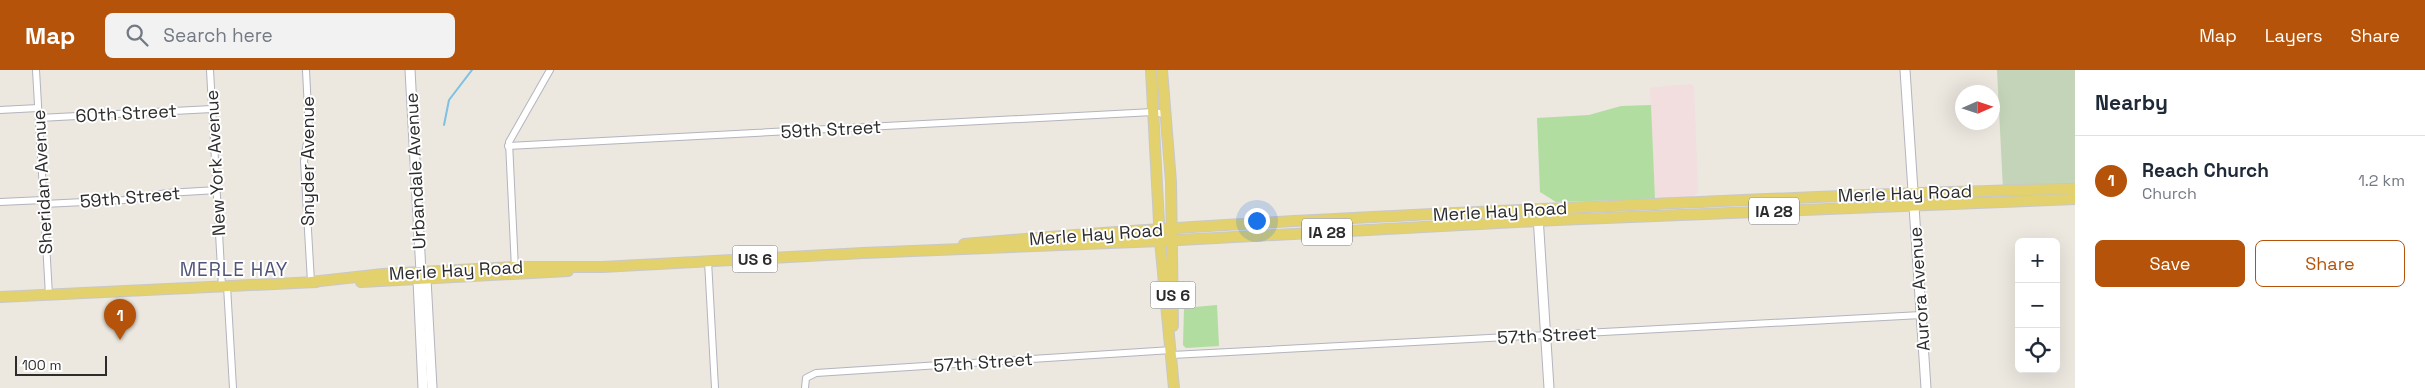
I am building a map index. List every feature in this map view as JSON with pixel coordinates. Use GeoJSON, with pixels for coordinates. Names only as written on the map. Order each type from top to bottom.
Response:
{"type":"FeatureCollection","features":[{"type":"Feature","properties":{"kind":"main road"},"geometry":{"type":"LineString","coordinates":[[1151,70],[1160,242]]}},
{"type":"Feature","properties":{"kind":"main road"},"geometry":{"type":"LineString","coordinates":[[1162,70],[1172,228]]}},
{"type":"Feature","properties":{"kind":"main road","name":"Merle Hay Road"},"geometry":{"type":"LineString","coordinates":[[0,297],[926,250],[1017,240],[1172,228],[1536,209],[1912,192],[2075,189]]}},
{"type":"Feature","properties":{"kind":"main road","name":"Merle Hay Road"},"geometry":{"type":"LineString","coordinates":[[926,250],[967,251],[1539,221],[1913,204],[2075,199]]}},
{"type":"Feature","properties":{"kind":"main road","name":"US 6"},"geometry":{"type":"LineString","coordinates":[[1172,228],[1172,352],[1174,388]]}},
{"type":"Feature","properties":{"kind":"main road","name":"US 6"},"geometry":{"type":"LineString","coordinates":[[1160,242],[1165,302],[1172,352]]}},
{"type":"Feature","properties":{"kind":"street","name":"Sheridan Avenue"},"geometry":{"type":"LineString","coordinates":[[36,70],[49,295]]}},
{"type":"Feature","properties":{"kind":"street","name":"New York Avenue"},"geometry":{"type":"LineString","coordinates":[[210,70],[217,190],[233,388]]}},
{"type":"Feature","properties":{"kind":"street","name":"Snyder Avenue"},"geometry":{"type":"LineString","coordinates":[[306,70],[309,130],[304,161],[311,282]]}},
{"type":"Feature","properties":{"kind":"street","name":"Urbandale Avenue"},"geometry":{"type":"LineString","coordinates":[[410,70],[422,277],[432,388]]}},
{"type":"Feature","properties":{"kind":"street"},"geometry":{"type":"LineString","coordinates":[[515,271],[508,146],[510,136],[550,70]]}},
{"type":"Feature","properties":{"kind":"street","name":"Aurora Avenue"},"geometry":{"type":"LineString","coordinates":[[1905,70],[1926,388]]}},
{"type":"Feature","properties":{"kind":"street"},"geometry":{"type":"LineString","coordinates":[[0,110],[38,108]]}},
{"type":"Feature","properties":{"kind":"street","name":"60th Street"},"geometry":{"type":"LineString","coordinates":[[39,118],[212,109]]}},
{"type":"Feature","properties":{"kind":"street","name":"59th Street"},"geometry":{"type":"LineString","coordinates":[[508,146],[1164,110]]}},
{"type":"Feature","properties":{"kind":"street","name":"59th Street"},"geometry":{"type":"LineString","coordinates":[[0,202],[124,200],[167,193],[217,190]]}},
{"type":"Feature","properties":{"kind":"street"},"geometry":{"type":"LineString","coordinates":[[1536,209],[1539,221],[1549,388]]}},
{"type":"Feature","properties":{"kind":"street"},"geometry":{"type":"LineString","coordinates":[[708,261],[715,388]]}},
{"type":"Feature","properties":{"kind":"street","name":"Urbandale Avenue"},"geometry":{"type":"LineString","coordinates":[[422,277],[423,388]]}},
{"type":"Feature","properties":{"kind":"street","name":"57th Street"},"geometry":{"type":"LineString","coordinates":[[805,388],[806,378],[816,373],[1172,352],[1921,315]]}},
{"type":"Feature","properties":{"kind":"shaded area"},"geometry":{"type":"Polygon","coordinates":[[[1691,84],[1694,88],[1698,192],[1693,197],[1655,199],[1650,88],[1691,84]]]}},
{"type":"Feature","properties":{"kind":"green space"},"geometry":{"type":"Polygon","coordinates":[[[1997,70],[2075,70],[2075,189],[2003,190],[2000,85],[1998,85],[1997,70]]]}},
{"type":"Feature","properties":{"kind":"green space"},"geometry":{"type":"Polygon","coordinates":[[[1651,105],[1655,199],[1556,202],[1540,192],[1537,118],[1589,115],[1621,106],[1651,105]]]}},
{"type":"Feature","properties":{"kind":"green space"},"geometry":{"type":"Polygon","coordinates":[[[1217,305],[1219,346],[1186,348],[1183,345],[1184,308],[1217,305]]]}},
{"type":"Feature","properties":{"kind":"waterway"},"geometry":{"type":"LineString","coordinates":[[444,125],[449,100],[472,70]]}},
{"type":"Feature","properties":{"kind":"place","name":"Reach Church"},"geometry":{"type":"Point","coordinates":[120,340]}},
{"type":"Feature","properties":{"kind":"district","name":"MERLE HAY"},"geometry":{"type":"Point","coordinates":[234,269]}}]}
